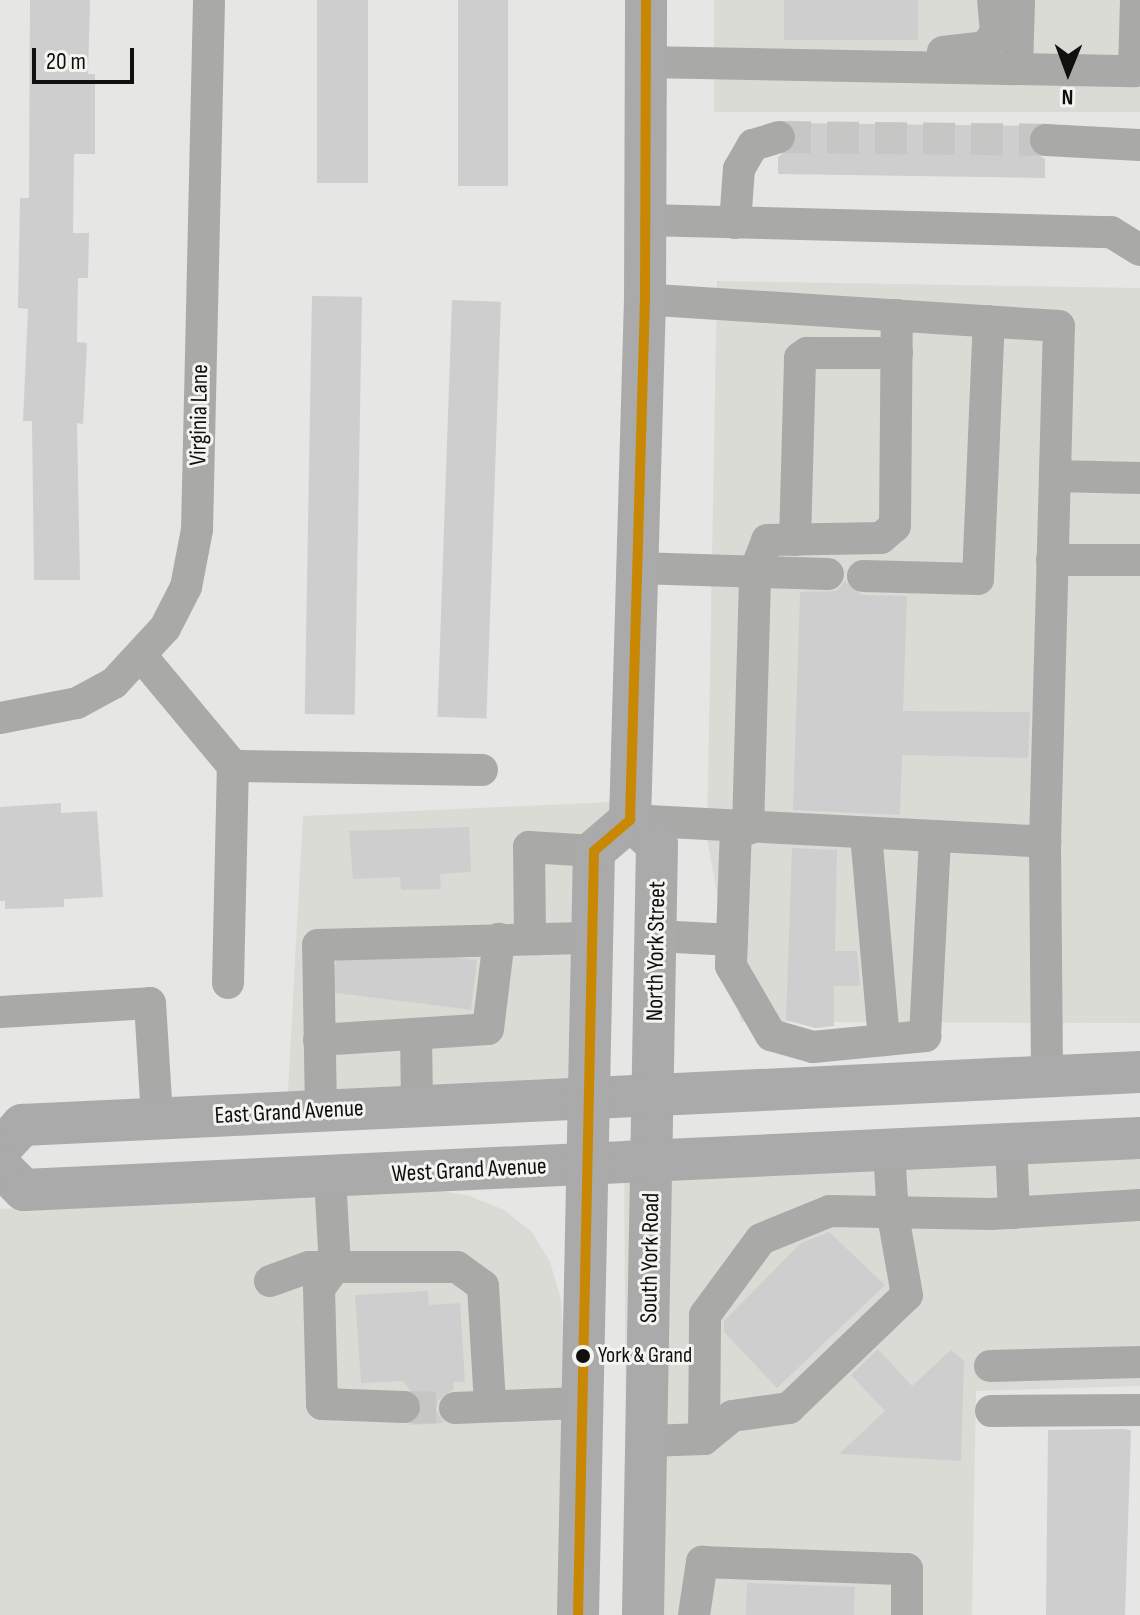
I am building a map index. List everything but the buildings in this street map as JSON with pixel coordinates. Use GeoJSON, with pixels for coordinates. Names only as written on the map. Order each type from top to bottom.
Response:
{"type":"FeatureCollection","features":[{"type":"Feature","properties":{"kind":"main road"},"geometry":{"type":"LineString","coordinates":[[578,1615],[594,851],[630,820],[645,299],[646,0]]}},
{"type":"Feature","properties":{"kind":"main road","name":"North York Street"},"geometry":{"type":"LineString","coordinates":[[630,820],[657,844],[653,1094]]}},
{"type":"Feature","properties":{"kind":"main road"},"geometry":{"type":"LineString","coordinates":[[588,1097],[653,1094],[810,1067],[905,1083],[1140,1072]]}},
{"type":"Feature","properties":{"kind":"main road","name":"South York Road"},"geometry":{"type":"LineString","coordinates":[[643,1615],[653,1094]]}},
{"type":"Feature","properties":{"kind":"main road","name":"East Grand Avenue"},"geometry":{"type":"LineString","coordinates":[[0,1149],[22,1125],[588,1097]]}},
{"type":"Feature","properties":{"kind":"main road","name":"West Grand Avenue"},"geometry":{"type":"LineString","coordinates":[[0,1166],[24,1190],[1140,1138]]}},
{"type":"Feature","properties":{"kind":"street","name":"Virginia Lane"},"geometry":{"type":"LineString","coordinates":[[0,718],[77,703],[114,683],[143,658],[186,587],[197,530],[209,0]]}},
{"type":"Feature","properties":{"kind":"street"},"geometry":{"type":"LineString","coordinates":[[845,65],[864,50],[931,53],[985,47],[996,33],[993,0]]}},
{"type":"Feature","properties":{"kind":"street"},"geometry":{"type":"LineString","coordinates":[[1017,69],[1019,0]]}},
{"type":"Feature","properties":{"kind":"street"},"geometry":{"type":"LineString","coordinates":[[646,62],[1134,71],[1136,0]]}},
{"type":"Feature","properties":{"kind":"street"},"geometry":{"type":"LineString","coordinates":[[735,223],[739,169],[753,145],[779,137]]}},
{"type":"Feature","properties":{"kind":"street"},"geometry":{"type":"LineString","coordinates":[[1046,140],[1140,145]]}},
{"type":"Feature","properties":{"kind":"street"},"geometry":{"type":"LineString","coordinates":[[645,220],[1111,232],[1140,250]]}},
{"type":"Feature","properties":{"kind":"street"},"geometry":{"type":"LineString","coordinates":[[645,299],[1059,326],[1045,842],[1047,1077]]}},
{"type":"Feature","properties":{"kind":"street"},"geometry":{"type":"LineString","coordinates":[[897,315],[895,526],[881,538],[767,540],[755,572],[742,828],[731,966],[771,1035],[810,1067],[904,1038]]}},
{"type":"Feature","properties":{"kind":"street"},"geometry":{"type":"LineString","coordinates":[[863,576],[978,579],[989,321]]}},
{"type":"Feature","properties":{"kind":"street"},"geometry":{"type":"LineString","coordinates":[[795,540],[800,358],[807,353],[897,353]]}},
{"type":"Feature","properties":{"kind":"street"},"geometry":{"type":"LineString","coordinates":[[1055,476],[1140,478]]}},
{"type":"Feature","properties":{"kind":"street"},"geometry":{"type":"LineString","coordinates":[[1052,560],[1140,560]]}},
{"type":"Feature","properties":{"kind":"street"},"geometry":{"type":"LineString","coordinates":[[637,568],[828,574]]}},
{"type":"Feature","properties":{"kind":"street"},"geometry":{"type":"LineString","coordinates":[[143,658],[233,766],[228,983]]}},
{"type":"Feature","properties":{"kind":"street"},"geometry":{"type":"LineString","coordinates":[[233,766],[482,770]]}},
{"type":"Feature","properties":{"kind":"street"},"geometry":{"type":"LineString","coordinates":[[630,820],[1045,842]]}},
{"type":"Feature","properties":{"kind":"street"},"geometry":{"type":"LineString","coordinates":[[866,834],[904,1038],[905,1083]]}},
{"type":"Feature","properties":{"kind":"street"},"geometry":{"type":"LineString","coordinates":[[904,1038],[935,837]]}},
{"type":"Feature","properties":{"kind":"street"},"geometry":{"type":"LineString","coordinates":[[319,1040],[488,1029],[514,939],[529,847],[594,851]]}},
{"type":"Feature","properties":{"kind":"street"},"geometry":{"type":"LineString","coordinates":[[657,936],[732,940]]}},
{"type":"Feature","properties":{"kind":"street"},"geometry":{"type":"LineString","coordinates":[[321,1111],[318,945],[592,938]]}},
{"type":"Feature","properties":{"kind":"street"},"geometry":{"type":"LineString","coordinates":[[0,1012],[150,1003],[157,1118]]}},
{"type":"Feature","properties":{"kind":"street"},"geometry":{"type":"LineString","coordinates":[[416,1034],[417,1106]]}},
{"type":"Feature","properties":{"kind":"street"},"geometry":{"type":"LineString","coordinates":[[1003,1214],[1011,1144]]}},
{"type":"Feature","properties":{"kind":"street"},"geometry":{"type":"LineString","coordinates":[[647,1441],[704,1439],[732,1416],[789,1408],[907,1295],[893,1216],[889,1150]]}},
{"type":"Feature","properties":{"kind":"street"},"geometry":{"type":"LineString","coordinates":[[330,1177],[335,1267],[319,1288],[322,1404],[404,1407]]}},
{"type":"Feature","properties":{"kind":"street"},"geometry":{"type":"LineString","coordinates":[[704,1439],[705,1315],[761,1239],[830,1211],[893,1216],[1003,1214],[1140,1205]]}},
{"type":"Feature","properties":{"kind":"street"},"geometry":{"type":"LineString","coordinates":[[270,1281],[309,1267],[457,1267],[483,1286],[490,1405]]}},
{"type":"Feature","properties":{"kind":"street"},"geometry":{"type":"LineString","coordinates":[[990,1366],[1140,1362]]}},
{"type":"Feature","properties":{"kind":"street"},"geometry":{"type":"LineString","coordinates":[[455,1408],[581,1403]]}},
{"type":"Feature","properties":{"kind":"street"},"geometry":{"type":"LineString","coordinates":[[991,1411],[1140,1410]]}},
{"type":"Feature","properties":{"kind":"street"},"geometry":{"type":"LineString","coordinates":[[694,1615],[702,1562],[907,1569],[907,1615]]}},
{"type":"Feature","properties":{"kind":"shaded area"},"geometry":{"type":"Polygon","coordinates":[[[714,0],[1140,0],[1140,112],[714,112],[714,0]]]}},
{"type":"Feature","properties":{"kind":"shaded area"},"geometry":{"type":"Polygon","coordinates":[[[717,281],[1140,288],[1140,1023],[741,1022],[707,839],[717,281]]]}},
{"type":"Feature","properties":{"kind":"shaded area"},"geometry":{"type":"Polygon","coordinates":[[[612,802],[602,1113],[286,1126],[303,816],[612,802]]]}},
{"type":"Feature","properties":{"kind":"shaded area"},"geometry":{"type":"Polygon","coordinates":[[[980,1127],[1140,1140],[1140,1386],[976,1391],[972,1615],[651,1615],[626,1481],[624,1140],[980,1127]]]}},
{"type":"Feature","properties":{"kind":"shaded area"},"geometry":{"type":"Polygon","coordinates":[[[419,1188],[467,1195],[504,1210],[532,1232],[550,1262],[561,1299],[564,1342],[561,1615],[0,1615],[0,1209],[419,1188]]]}},
{"type":"Feature","properties":{"kind":"tunnel"},"geometry":{"type":"LineString","coordinates":[[779,137],[1046,140]]}},
{"type":"Feature","properties":{"kind":"tunnel"},"geometry":{"type":"LineString","coordinates":[[404,1407],[455,1408]]}},
{"type":"Feature","properties":{"kind":"transit line"},"geometry":{"type":"LineString","coordinates":[[578,1615],[594,851],[630,820],[645,299],[646,0]]}},
{"type":"Feature","properties":{"kind":"place","name":"York & Grand"},"geometry":{"type":"Point","coordinates":[583,1356]}}]}
